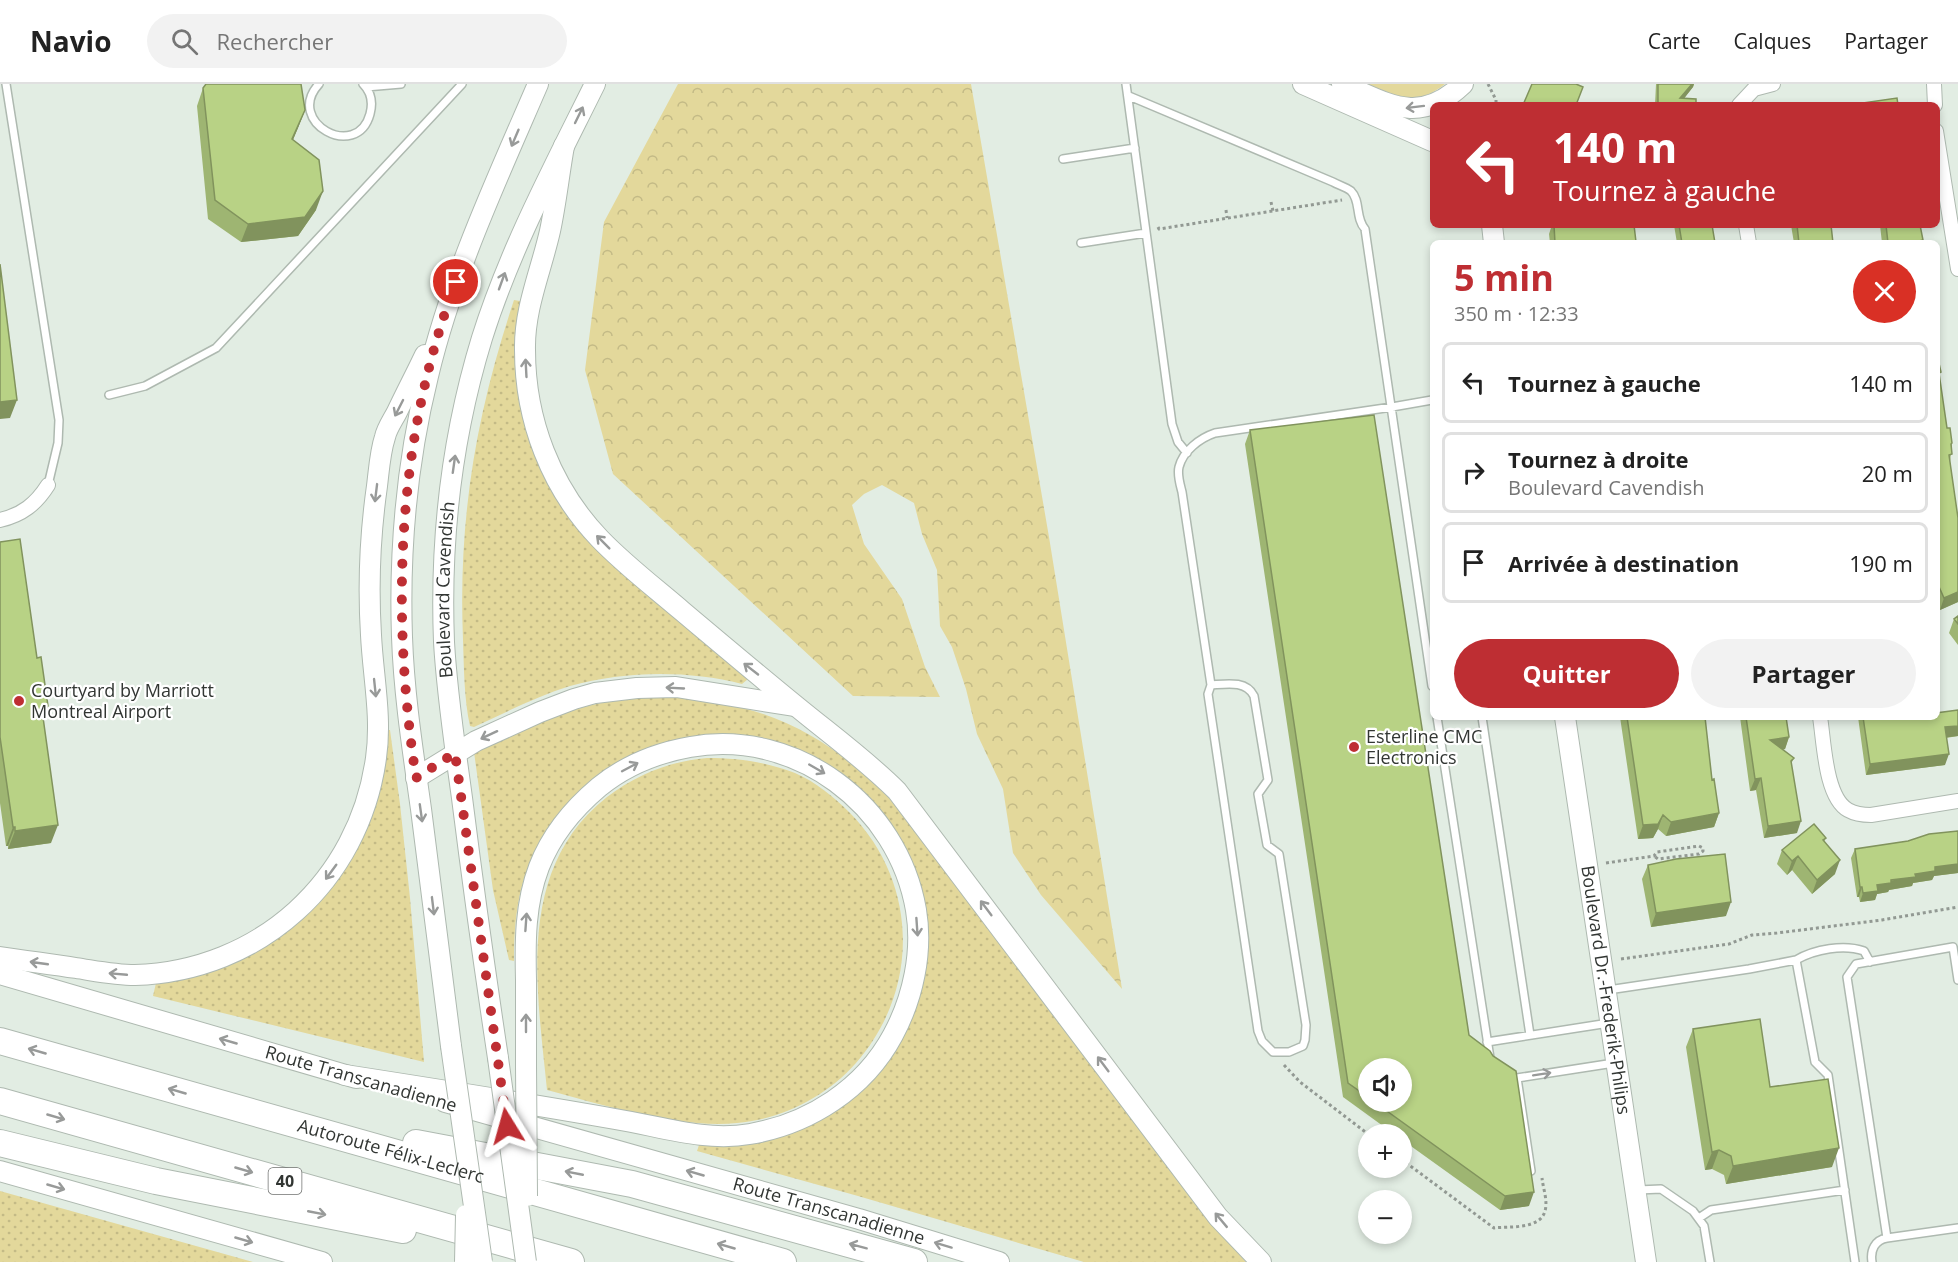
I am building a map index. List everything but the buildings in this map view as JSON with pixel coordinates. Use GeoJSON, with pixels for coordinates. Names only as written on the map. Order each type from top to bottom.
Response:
{"type":"FeatureCollection","features":[{"type":"Feature","properties":{"kind":"highway","name":"Autoroute Félix-Leclerc"},"geometry":{"type":"LineString","coordinates":[[0,1041],[783,1262]]}},
{"type":"Feature","properties":{"kind":"highway","name":"40"},"geometry":{"type":"LineString","coordinates":[[0,1101],[571,1262]]}},
{"type":"Feature","properties":{"kind":"highway"},"geometry":{"type":"LineString","coordinates":[[254,1113],[632,1184],[914,1262]]}},
{"type":"Feature","properties":{"kind":"highway"},"geometry":{"type":"LineString","coordinates":[[0,1143],[156,1181],[559,1262]]}},
{"type":"Feature","properties":{"kind":"main road"},"geometry":{"type":"LineString","coordinates":[[482,1262],[416,778],[403,661],[402,553],[407,491],[416,436],[428,375],[444,318],[484,211],[538,84]]}},
{"type":"Feature","properties":{"kind":"main road","name":"Boulevard Cavendish"},"geometry":{"type":"LineString","coordinates":[[527,1262],[455,753],[444,645],[448,511],[461,423],[483,337],[503,278],[537,200],[595,84]]}},
{"type":"Feature","properties":{"kind":"main road"},"geometry":{"type":"LineString","coordinates":[[1303,84],[1430,140]]}},
{"type":"Feature","properties":{"kind":"main road"},"geometry":{"type":"LineString","coordinates":[[1342,84],[1400,107],[1418,109],[1430,105]]}},
{"type":"Feature","properties":{"kind":"main road"},"geometry":{"type":"LineString","coordinates":[[1438,102],[1451,95],[1463,84]]}},
{"type":"Feature","properties":{"kind":"main road"},"geometry":{"type":"LineString","coordinates":[[564,146],[550,232],[531,301],[525,348],[529,400],[545,455],[566,495],[599,538],[628,565],[863,760],[897,791],[1211,1208],[1261,1262]]}},
{"type":"Feature","properties":{"kind":"main road"},"geometry":{"type":"LineString","coordinates":[[0,957],[133,975],[173,972],[207,964],[250,944],[283,923],[320,888],[336,865],[348,845],[366,804],[376,758],[378,714],[371,647],[369,595],[375,498],[385,435],[444,318]]}},
{"type":"Feature","properties":{"kind":"main road"},"geometry":{"type":"LineString","coordinates":[[416,778],[476,741],[566,702],[595,693],[676,687],[796,706]]}},
{"type":"Feature","properties":{"kind":"main road","name":"Boulevard Dr.-Frederik-Philips"},"geometry":{"type":"LineString","coordinates":[[1565,720],[1646,1262]]}},
{"type":"Feature","properties":{"kind":"main road"},"geometry":{"type":"LineString","coordinates":[[345,1075],[618,1119],[704,1136],[748,1134],[795,1122],[840,1096],[876,1062],[889,1042],[906,1005],[916,962],[918,937],[916,913],[904,868],[885,832],[855,799],[820,770],[796,758],[752,746],[728,743],[702,745],[676,749],[632,765],[612,777],[576,809],[559,830],[546,850],[526,914],[525,937],[526,1066],[527,1262]]}},
{"type":"Feature","properties":{"kind":"main road","name":"Route Transcanadienne"},"geometry":{"type":"LineString","coordinates":[[0,974],[345,1075],[848,1215],[999,1262]]}},
{"type":"Feature","properties":{"kind":"main road"},"geometry":{"type":"LineString","coordinates":[[465,1262],[466,1149]]}},
{"type":"Feature","properties":{"kind":"main road"},"geometry":{"type":"LineString","coordinates":[[0,1171],[322,1262]]}},
{"type":"Feature","properties":{"kind":"street"},"geometry":{"type":"LineString","coordinates":[[1742,102],[1754,89],[1773,84]]}},
{"type":"Feature","properties":{"kind":"street"},"geometry":{"type":"LineString","coordinates":[[1934,84],[1935,102]]}},
{"type":"Feature","properties":{"kind":"street"},"geometry":{"type":"LineString","coordinates":[[1940,156],[1958,269]]}},
{"type":"Feature","properties":{"kind":"street"},"geometry":{"type":"LineString","coordinates":[[0,520],[22,512],[34,504],[48,485]]}},
{"type":"Feature","properties":{"kind":"street"},"geometry":{"type":"LineString","coordinates":[[1820,720],[1831,787],[1837,799],[1846,809],[1858,814],[1871,815],[1958,801]]}},
{"type":"Feature","properties":{"kind":"lane"},"geometry":{"type":"LineString","coordinates":[[6,84],[59,420],[58,443],[48,485]]}},
{"type":"Feature","properties":{"kind":"lane"},"geometry":{"type":"LineString","coordinates":[[318,84],[311,97],[312,116],[325,132],[335,136],[355,133],[364,126],[369,118],[372,107],[371,97],[364,86],[401,84]]}},
{"type":"Feature","properties":{"kind":"lane"},"geometry":{"type":"LineString","coordinates":[[109,394],[145,386],[216,348],[462,84]]}},
{"type":"Feature","properties":{"kind":"lane"},"geometry":{"type":"LineString","coordinates":[[1126,84],[1172,424],[1178,442],[1188,453]]}},
{"type":"Feature","properties":{"kind":"lane"},"geometry":{"type":"LineString","coordinates":[[1129,96],[1133,84]]}},
{"type":"Feature","properties":{"kind":"lane"},"geometry":{"type":"LineString","coordinates":[[1129,96],[1333,182],[1351,192],[1359,223],[1365,229],[1430,672]]}},
{"type":"Feature","properties":{"kind":"lane"},"geometry":{"type":"LineString","coordinates":[[1063,159],[1135,148]]}},
{"type":"Feature","properties":{"kind":"lane"},"geometry":{"type":"LineString","coordinates":[[1081,243],[1146,233]]}},
{"type":"Feature","properties":{"kind":"lane"},"geometry":{"type":"LineString","coordinates":[[1211,685],[1241,685],[1251,690],[1254,696],[1268,780],[1258,794],[1267,845],[1279,854],[1306,1025],[1303,1046],[1289,1052],[1273,1052],[1262,1041],[1258,1031],[1208,694],[1211,685],[1179,465],[1206,436],[1221,432],[1430,400]]}},
{"type":"Feature","properties":{"kind":"lane"},"geometry":{"type":"LineString","coordinates":[[1437,720],[1491,1065]]}},
{"type":"Feature","properties":{"kind":"lane"},"geometry":{"type":"LineString","coordinates":[[1482,720],[1530,1035]]}},
{"type":"Feature","properties":{"kind":"lane"},"geometry":{"type":"LineString","coordinates":[[1887,1238],[1847,977],[1856,964],[1953,947],[1958,980]]}},
{"type":"Feature","properties":{"kind":"lane"},"geometry":{"type":"LineString","coordinates":[[1605,990],[1749,969],[1796,960],[1808,953],[1847,948],[1864,951],[1870,962]]}},
{"type":"Feature","properties":{"kind":"lane"},"geometry":{"type":"LineString","coordinates":[[1796,960],[1815,1062],[1828,1075],[1855,1262]]}},
{"type":"Feature","properties":{"kind":"lane"},"geometry":{"type":"LineString","coordinates":[[1487,1042],[1610,1023]]}},
{"type":"Feature","properties":{"kind":"lane"},"geometry":{"type":"LineString","coordinates":[[1505,1074],[1512,1079],[1616,1063]]}},
{"type":"Feature","properties":{"kind":"lane"},"geometry":{"type":"LineString","coordinates":[[1517,1078],[1532,1171]]}},
{"type":"Feature","properties":{"kind":"lane"},"geometry":{"type":"LineString","coordinates":[[1635,1191],[1661,1190],[1670,1193],[1699,1218],[1704,1226],[1710,1262]]}},
{"type":"Feature","properties":{"kind":"lane"},"geometry":{"type":"LineString","coordinates":[[1699,1218],[1711,1210],[1845,1190]]}},
{"type":"Feature","properties":{"kind":"lane"},"geometry":{"type":"LineString","coordinates":[[1872,1262],[1873,1248],[1881,1239],[1958,1228]]}},
{"type":"Feature","properties":{"kind":"path"},"geometry":{"type":"LineString","coordinates":[[1488,84],[1496,102]]}},
{"type":"Feature","properties":{"kind":"path"},"geometry":{"type":"LineString","coordinates":[[1317,196],[1318,204]]}},
{"type":"Feature","properties":{"kind":"path"},"geometry":{"type":"LineString","coordinates":[[1157,219],[1159,229],[1354,198]]}},
{"type":"Feature","properties":{"kind":"path"},"geometry":{"type":"LineString","coordinates":[[1271,202],[1273,211]]}},
{"type":"Feature","properties":{"kind":"path"},"geometry":{"type":"LineString","coordinates":[[1226,210],[1227,218]]}},
{"type":"Feature","properties":{"kind":"path"},"geometry":{"type":"LineString","coordinates":[[1181,217],[1183,225]]}},
{"type":"Feature","properties":{"kind":"path"},"geometry":{"type":"LineString","coordinates":[[1606,863],[1654,856],[1657,852],[1699,846],[1703,848],[1699,854],[1658,859],[1654,856]]}},
{"type":"Feature","properties":{"kind":"path"},"geometry":{"type":"LineString","coordinates":[[1621,959],[1729,944],[1752,935],[1882,920],[1958,907]]}},
{"type":"Feature","properties":{"kind":"path"},"geometry":{"type":"LineString","coordinates":[[1282,1062],[1300,1082],[1358,1126]]}},
{"type":"Feature","properties":{"kind":"path"},"geometry":{"type":"LineString","coordinates":[[1412,1167],[1494,1228],[1528,1225]]}},
{"type":"Feature","properties":{"kind":"green space"},"geometry":{"type":"Polygon","coordinates":[[[678,84],[971,84],[1049,537],[1122,989],[1041,895],[1013,853],[1003,789],[977,734],[966,689],[952,647],[940,626],[937,570],[922,534],[914,503],[882,485],[864,494],[852,505],[864,544],[902,599],[925,667],[940,697],[853,696],[613,474],[585,370],[604,222],[678,84]]]}},
{"type":"Feature","properties":{"kind":"green space"},"geometry":{"type":"Polygon","coordinates":[[[1368,84],[1445,84],[1425,96],[1407,98],[1368,84]]]}},
{"type":"Feature","properties":{"kind":"green space"},"geometry":{"type":"Polygon","coordinates":[[[514,300],[520,301],[517,384],[527,433],[549,486],[565,511],[597,550],[748,679],[742,684],[700,676],[656,674],[612,677],[558,690],[474,727],[470,726],[465,683],[462,595],[467,509],[472,467],[489,384],[514,300]]]}},
{"type":"Feature","properties":{"kind":"green space"},"geometry":{"type":"Polygon","coordinates":[[[671,697],[734,706],[789,724],[831,748],[869,778],[902,813],[1200,1210],[1246,1262],[1084,1262],[697,1151],[699,1145],[737,1145],[787,1135],[839,1109],[864,1087],[926,939],[870,807],[865,797],[846,776],[803,752],[781,744],[744,736],[707,735],[670,741],[635,754],[603,772],[574,796],[550,825],[527,870],[517,908],[514,961],[509,960],[493,890],[474,752],[536,724],[584,707],[627,699],[671,697]]]}},
{"type":"Feature","properties":{"kind":"green space"},"geometry":{"type":"Polygon","coordinates":[[[388,730],[390,730],[400,804],[424,1062],[153,996],[156,983],[203,974],[248,956],[279,937],[306,915],[329,890],[349,862],[376,800],[384,766],[388,730]]]}},
{"type":"Feature","properties":{"kind":"green space"},"geometry":{"type":"Polygon","coordinates":[[[707,758],[763,763],[803,777],[838,801],[873,841],[889,871],[899,904],[903,937],[900,970],[892,1003],[877,1034],[856,1063],[844,1075],[817,1096],[770,1117],[737,1123],[691,1122],[617,1109],[547,1090],[537,971],[539,932],[545,894],[557,859],[578,826],[618,789],[654,770],[680,762],[707,758]]]}},
{"type":"Feature","properties":{"kind":"green space"},"geometry":{"type":"Polygon","coordinates":[[[0,1191],[253,1262],[0,1262],[0,1191]]]}},
{"type":"Feature","properties":{"kind":"place","name":"Courtyard by Marriott Montreal Airport"},"geometry":{"type":"Point","coordinates":[19,701]}},
{"type":"Feature","properties":{"kind":"place","name":"Esterline CMC Electronics"},"geometry":{"type":"Point","coordinates":[1354,747]}},
{"type":"Feature","properties":{"kind":"route"},"geometry":{"type":"LineString","coordinates":[[456,282],[428,375],[410,476],[402,553],[403,661],[416,778],[455,753],[507,1126]]}}]}
